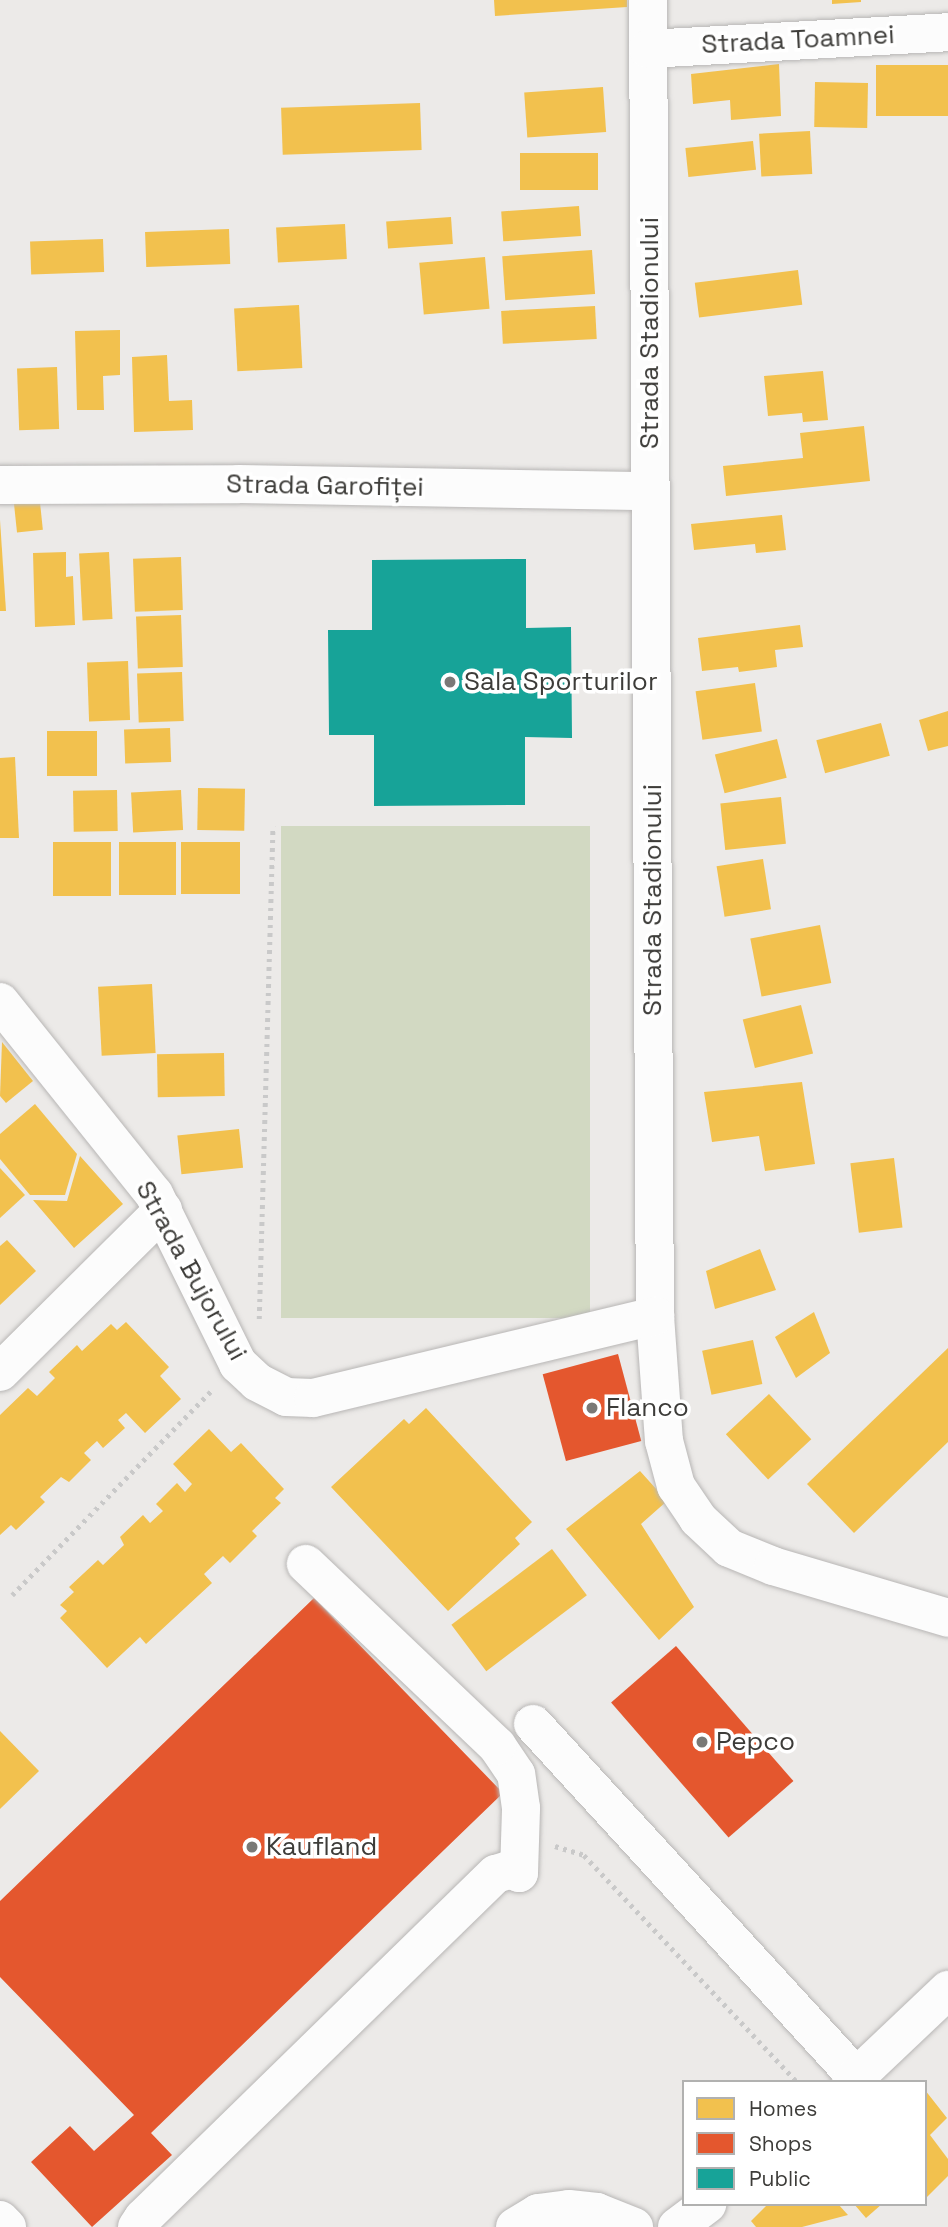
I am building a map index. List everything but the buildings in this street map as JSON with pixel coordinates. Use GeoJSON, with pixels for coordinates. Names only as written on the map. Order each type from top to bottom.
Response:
{"type":"FeatureCollection","features":[{"type":"Feature","properties":{"kind":"street","name":"Strada Stadionului"},"geometry":{"type":"LineString","coordinates":[[648,0],[655,1316],[664,1441],[676,1486],[698,1519],[729,1548],[773,1566],[948,1618]]}},
{"type":"Feature","properties":{"kind":"street","name":"Strada Toamnei"},"geometry":{"type":"LineString","coordinates":[[649,49],[948,32]]}},
{"type":"Feature","properties":{"kind":"street","name":"Strada Garofiței"},"geometry":{"type":"LineString","coordinates":[[0,485],[239,484],[651,491]]}},
{"type":"Feature","properties":{"kind":"street","name":"Strada Bujorului"},"geometry":{"type":"LineString","coordinates":[[0,1002],[154,1194],[238,1364],[257,1382],[286,1397],[313,1398],[655,1316]]}},
{"type":"Feature","properties":{"kind":"street"},"geometry":{"type":"LineString","coordinates":[[0,1372],[163,1210]]}},
{"type":"Feature","properties":{"kind":"street"},"geometry":{"type":"LineString","coordinates":[[138,2227],[163,2198],[496,1874],[511,1869],[519,1873],[521,1808],[516,1774],[497,1746],[306,1564]]}},
{"type":"Feature","properties":{"kind":"street"},"geometry":{"type":"LineString","coordinates":[[533,1724],[853,2080],[948,1990]]}},
{"type":"Feature","properties":{"kind":"street"},"geometry":{"type":"LineString","coordinates":[[677,2227],[704,2206]]}},
{"type":"Feature","properties":{"kind":"street"},"geometry":{"type":"LineString","coordinates":[[721,2227],[736,2206]]}},
{"type":"Feature","properties":{"kind":"street"},"geometry":{"type":"LineString","coordinates":[[515,2227],[538,2213],[569,2209],[597,2212],[634,2227]]}},
{"type":"Feature","properties":{"kind":"street"},"geometry":{"type":"LineString","coordinates":[[0,2220],[7,2227]]}},
{"type":"Feature","properties":{"kind":"path"},"geometry":{"type":"LineString","coordinates":[[258,1327],[272,826]]}},
{"type":"Feature","properties":{"kind":"path"},"geometry":{"type":"LineString","coordinates":[[12,1595],[238,1364]]}},
{"type":"Feature","properties":{"kind":"path"},"geometry":{"type":"LineString","coordinates":[[521,1837],[584,1855],[795,2080]]}},
{"type":"Feature","properties":{"kind":"green space"},"geometry":{"type":"Polygon","coordinates":[[[281,826],[590,826],[590,1318],[281,1318],[281,826]]]}},
{"type":"Feature","properties":{"kind":"place","name":"Sala Sporturilor"},"geometry":{"type":"Point","coordinates":[450,682]}},
{"type":"Feature","properties":{"kind":"place","name":"Flanco"},"geometry":{"type":"Point","coordinates":[592,1408]}},
{"type":"Feature","properties":{"kind":"place","name":"Pepco"},"geometry":{"type":"Point","coordinates":[702,1742]}},
{"type":"Feature","properties":{"kind":"place","name":"Kaufland"},"geometry":{"type":"Point","coordinates":[252,1847]}}]}
